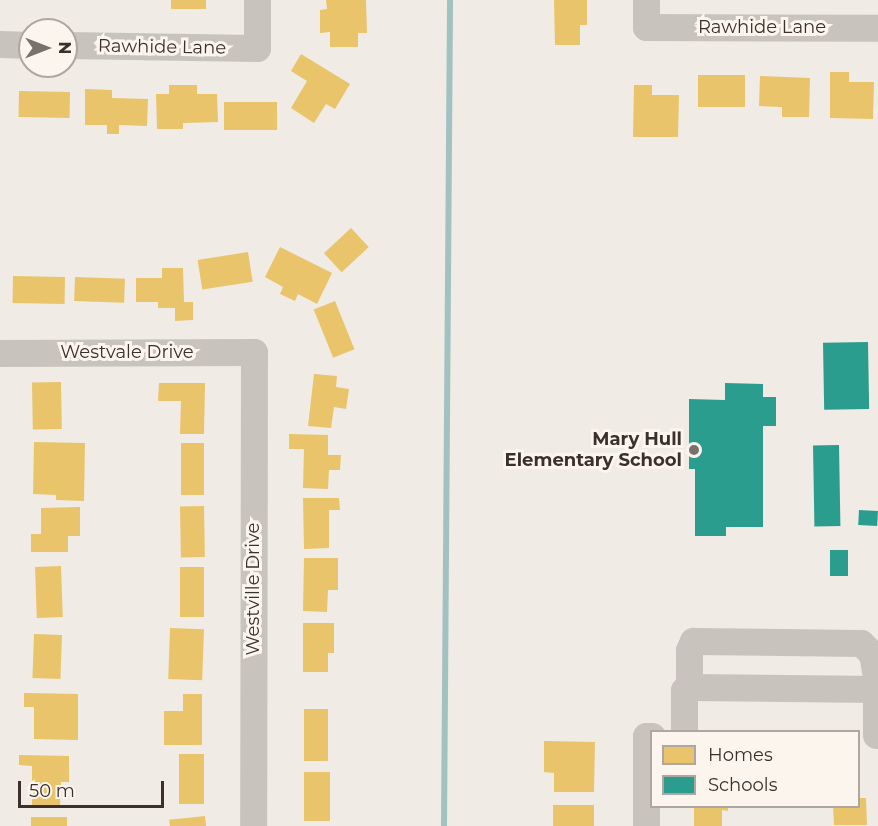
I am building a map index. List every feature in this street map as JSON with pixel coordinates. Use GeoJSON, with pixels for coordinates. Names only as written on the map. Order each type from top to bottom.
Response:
{"type":"FeatureCollection","features":[{"type":"Feature","properties":{"kind":"street","name":"Rawhide Lane"},"geometry":{"type":"LineString","coordinates":[[78,45],[257,48],[257,0]]}},
{"type":"Feature","properties":{"kind":"street","name":"Rawhide Lane"},"geometry":{"type":"LineString","coordinates":[[646,0],[646,27],[878,28]]}},
{"type":"Feature","properties":{"kind":"street"},"geometry":{"type":"LineString","coordinates":[[0,45],[18,45]]}},
{"type":"Feature","properties":{"kind":"street","name":"Westvale Drive"},"geometry":{"type":"LineString","coordinates":[[0,353],[254,352]]}},
{"type":"Feature","properties":{"kind":"street","name":"Westville Drive"},"geometry":{"type":"LineString","coordinates":[[253,826],[254,352]]}},
{"type":"Feature","properties":{"kind":"street"},"geometry":{"type":"LineString","coordinates":[[689,687],[688,650],[693,641],[861,643],[872,654],[877,689],[871,735]]}},
{"type":"Feature","properties":{"kind":"street"},"geometry":{"type":"LineString","coordinates":[[684,730],[684,690],[689,687],[877,689]]}},
{"type":"Feature","properties":{"kind":"street"},"geometry":{"type":"LineString","coordinates":[[646,826],[649,735]]}},
{"type":"Feature","properties":{"kind":"building: Homes"},"geometry":{"type":"Polygon","coordinates":[[[171,0],[206,0],[206,9],[171,9],[171,0]]]}},
{"type":"Feature","properties":{"kind":"building: Homes"},"geometry":{"type":"Polygon","coordinates":[[[326,0],[366,0],[367,33],[358,33],[358,47],[330,47],[330,32],[320,33],[320,10],[327,9],[326,0]]]}},
{"type":"Feature","properties":{"kind":"building: Homes"},"geometry":{"type":"Polygon","coordinates":[[[554,0],[587,0],[587,25],[580,25],[580,45],[555,45],[554,0]]]}},
{"type":"Feature","properties":{"kind":"building: Homes"},"geometry":{"type":"Polygon","coordinates":[[[301,54],[350,84],[335,109],[326,104],[314,123],[291,108],[307,81],[291,71],[301,54]]]}},
{"type":"Feature","properties":{"kind":"building: Homes"},"geometry":{"type":"Polygon","coordinates":[[[830,72],[849,72],[849,82],[874,82],[873,119],[830,118],[830,72]]]}},
{"type":"Feature","properties":{"kind":"building: Homes"},"geometry":{"type":"Polygon","coordinates":[[[698,75],[745,75],[745,107],[698,107],[698,75]]]}},
{"type":"Feature","properties":{"kind":"building: Homes"},"geometry":{"type":"Polygon","coordinates":[[[760,76],[810,78],[809,117],[782,117],[782,107],[759,106],[760,76]]]}},
{"type":"Feature","properties":{"kind":"building: Homes"},"geometry":{"type":"Polygon","coordinates":[[[169,85],[197,85],[197,94],[217,94],[218,122],[183,123],[183,129],[157,129],[156,94],[169,94],[169,85]]]}},
{"type":"Feature","properties":{"kind":"building: Homes"},"geometry":{"type":"Polygon","coordinates":[[[634,85],[652,85],[652,95],[679,95],[678,137],[633,137],[634,85]]]}},
{"type":"Feature","properties":{"kind":"building: Homes"},"geometry":{"type":"Polygon","coordinates":[[[85,89],[112,90],[112,98],[148,99],[147,126],[119,125],[119,134],[107,134],[107,125],[85,125],[85,89]]]}},
{"type":"Feature","properties":{"kind":"building: Homes"},"geometry":{"type":"Polygon","coordinates":[[[19,91],[70,92],[70,118],[19,117],[19,91]]]}},
{"type":"Feature","properties":{"kind":"building: Homes"},"geometry":{"type":"Polygon","coordinates":[[[224,102],[277,102],[277,130],[224,130],[224,102]]]}},
{"type":"Feature","properties":{"kind":"building: Homes"},"geometry":{"type":"Polygon","coordinates":[[[351,228],[369,247],[342,272],[324,253],[351,228]]]}},
{"type":"Feature","properties":{"kind":"building: Homes"},"geometry":{"type":"Polygon","coordinates":[[[280,247],[332,273],[317,304],[298,294],[295,301],[280,294],[283,287],[265,277],[280,247]]]}},
{"type":"Feature","properties":{"kind":"building: Homes"},"geometry":{"type":"Polygon","coordinates":[[[248,252],[253,282],[202,290],[198,260],[248,252]]]}},
{"type":"Feature","properties":{"kind":"building: Homes"},"geometry":{"type":"Polygon","coordinates":[[[162,268],[183,268],[184,302],[193,302],[193,320],[175,321],[175,308],[158,308],[158,302],[136,302],[136,278],[162,278],[162,268]]]}},
{"type":"Feature","properties":{"kind":"building: Homes"},"geometry":{"type":"Polygon","coordinates":[[[13,276],[65,277],[65,304],[13,303],[13,276]]]}},
{"type":"Feature","properties":{"kind":"building: Homes"},"geometry":{"type":"Polygon","coordinates":[[[75,277],[125,279],[124,303],[74,301],[75,277]]]}},
{"type":"Feature","properties":{"kind":"building: Homes"},"geometry":{"type":"Polygon","coordinates":[[[335,301],[354,349],[333,358],[314,310],[335,301]]]}},
{"type":"Feature","properties":{"kind":"building: Homes"},"geometry":{"type":"Polygon","coordinates":[[[314,374],[337,376],[336,387],[349,389],[346,409],[334,407],[331,428],[308,426],[314,374]]]}},
{"type":"Feature","properties":{"kind":"building: Homes"},"geometry":{"type":"Polygon","coordinates":[[[61,382],[62,429],[33,429],[32,383],[61,382]]]}},
{"type":"Feature","properties":{"kind":"building: Homes"},"geometry":{"type":"Polygon","coordinates":[[[159,383],[205,383],[204,434],[180,434],[181,401],[158,401],[159,383]]]}},
{"type":"Feature","properties":{"kind":"building: Homes"},"geometry":{"type":"Polygon","coordinates":[[[289,434],[328,435],[328,455],[341,455],[340,470],[329,470],[328,489],[303,488],[304,449],[289,449],[289,434]]]}},
{"type":"Feature","properties":{"kind":"building: Homes"},"geometry":{"type":"Polygon","coordinates":[[[34,442],[85,443],[84,501],[56,500],[56,495],[33,494],[34,442]]]}},
{"type":"Feature","properties":{"kind":"building: Homes"},"geometry":{"type":"Polygon","coordinates":[[[181,443],[204,443],[204,495],[181,495],[181,443]]]}},
{"type":"Feature","properties":{"kind":"building: Homes"},"geometry":{"type":"Polygon","coordinates":[[[303,498],[339,498],[340,510],[329,510],[329,548],[304,549],[303,498]]]}},
{"type":"Feature","properties":{"kind":"building: Homes"},"geometry":{"type":"Polygon","coordinates":[[[180,506],[204,506],[205,557],[181,557],[180,506]]]}},
{"type":"Feature","properties":{"kind":"building: Homes"},"geometry":{"type":"Polygon","coordinates":[[[80,507],[80,536],[68,536],[68,552],[31,552],[31,534],[41,534],[41,508],[80,507]]]}},
{"type":"Feature","properties":{"kind":"building: Homes"},"geometry":{"type":"Polygon","coordinates":[[[304,558],[338,558],[338,590],[328,590],[327,612],[303,611],[304,558]]]}},
{"type":"Feature","properties":{"kind":"building: Homes"},"geometry":{"type":"Polygon","coordinates":[[[61,566],[63,617],[37,618],[35,567],[61,566]]]}},
{"type":"Feature","properties":{"kind":"building: Homes"},"geometry":{"type":"Polygon","coordinates":[[[180,567],[204,567],[204,617],[180,617],[180,567]]]}},
{"type":"Feature","properties":{"kind":"building: Homes"},"geometry":{"type":"Polygon","coordinates":[[[303,623],[334,623],[334,653],[328,653],[328,672],[303,672],[303,623]]]}},
{"type":"Feature","properties":{"kind":"building: Homes"},"geometry":{"type":"Polygon","coordinates":[[[170,628],[204,629],[202,680],[168,679],[170,628]]]}},
{"type":"Feature","properties":{"kind":"building: Homes"},"geometry":{"type":"Polygon","coordinates":[[[34,634],[62,635],[60,679],[32,678],[34,634]]]}},
{"type":"Feature","properties":{"kind":"building: Homes"},"geometry":{"type":"Polygon","coordinates":[[[24,693],[78,694],[78,740],[34,739],[34,707],[24,707],[24,693]]]}},
{"type":"Feature","properties":{"kind":"building: Homes"},"geometry":{"type":"Polygon","coordinates":[[[183,694],[202,694],[202,745],[164,745],[164,711],[183,711],[183,694]]]}},
{"type":"Feature","properties":{"kind":"building: Homes"},"geometry":{"type":"Polygon","coordinates":[[[304,709],[328,709],[328,761],[304,761],[304,709]]]}},
{"type":"Feature","properties":{"kind":"building: Homes"},"geometry":{"type":"Polygon","coordinates":[[[544,741],[595,742],[594,792],[554,792],[554,773],[544,772],[544,741]]]}},
{"type":"Feature","properties":{"kind":"building: Homes"},"geometry":{"type":"Polygon","coordinates":[[[179,754],[204,754],[204,804],[179,804],[179,754]]]}},
{"type":"Feature","properties":{"kind":"building: Homes"},"geometry":{"type":"Polygon","coordinates":[[[19,755],[69,756],[69,782],[61,782],[60,807],[32,806],[32,766],[19,765],[19,755]]]}},
{"type":"Feature","properties":{"kind":"building: Homes"},"geometry":{"type":"Polygon","coordinates":[[[304,772],[330,772],[330,821],[304,821],[304,772]]]}},
{"type":"Feature","properties":{"kind":"building: Homes"},"geometry":{"type":"Polygon","coordinates":[[[860,798],[866,798],[867,825],[834,825],[833,808],[860,808],[860,798]]]}},
{"type":"Feature","properties":{"kind":"building: Homes"},"geometry":{"type":"Polygon","coordinates":[[[553,805],[594,805],[594,826],[553,826],[553,805]]]}},
{"type":"Feature","properties":{"kind":"building: Homes"},"geometry":{"type":"Polygon","coordinates":[[[694,808],[728,808],[728,811],[722,810],[722,826],[694,826],[694,808]]]}},
{"type":"Feature","properties":{"kind":"building: Homes"},"geometry":{"type":"Polygon","coordinates":[[[205,816],[206,826],[170,826],[169,820],[205,816]]]}},
{"type":"Feature","properties":{"kind":"building: Homes"},"geometry":{"type":"Polygon","coordinates":[[[31,817],[67,817],[67,826],[31,826],[31,817]]]}},
{"type":"Feature","properties":{"kind":"building: Schools"},"geometry":{"type":"Polygon","coordinates":[[[868,342],[869,409],[824,410],[823,343],[868,342]]]}},
{"type":"Feature","properties":{"kind":"building: Schools"},"geometry":{"type":"Polygon","coordinates":[[[725,383],[763,384],[763,397],[776,397],[776,426],[763,426],[763,527],[726,527],[726,536],[695,536],[695,469],[689,469],[689,399],[725,400],[725,383]]]}},
{"type":"Feature","properties":{"kind":"building: Schools"},"geometry":{"type":"Polygon","coordinates":[[[813,445],[839,445],[840,526],[814,526],[813,445]]]}},
{"type":"Feature","properties":{"kind":"building: Schools"},"geometry":{"type":"Polygon","coordinates":[[[859,510],[878,511],[877,526],[858,525],[859,510]]]}},
{"type":"Feature","properties":{"kind":"building: Schools"},"geometry":{"type":"Polygon","coordinates":[[[830,550],[848,550],[848,576],[830,576],[830,550]]]}},
{"type":"Feature","properties":{"kind":"waterway"},"geometry":{"type":"LineString","coordinates":[[444,826],[450,0]]}},
{"type":"Feature","properties":{"kind":"place","name":"Mary Hull Elementary School"},"geometry":{"type":"Point","coordinates":[694,450]}}]}
